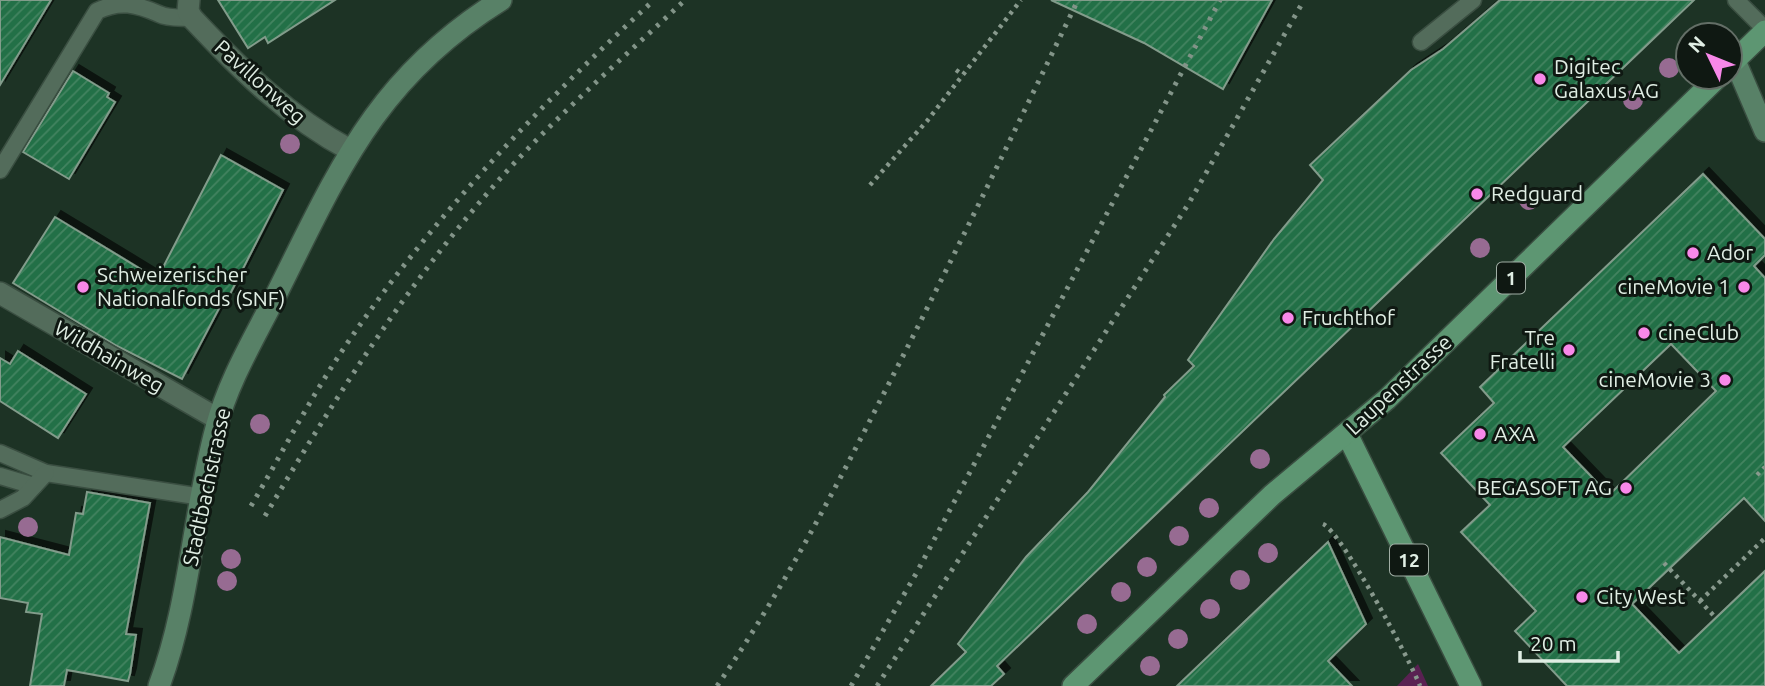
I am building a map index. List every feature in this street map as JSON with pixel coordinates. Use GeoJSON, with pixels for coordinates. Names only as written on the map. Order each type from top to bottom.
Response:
{"type":"FeatureCollection","features":[{"type":"Feature","properties":{"kind":"main road","name":"Stadtbachstrasse"},"geometry":{"type":"LineString","coordinates":[[159,686],[178,623],[218,419],[242,363],[350,150],[380,106],[415,67],[453,33],[501,0]]}},
{"type":"Feature","properties":{"kind":"main road"},"geometry":{"type":"LineString","coordinates":[[1744,51],[1765,30]]}},
{"type":"Feature","properties":{"kind":"main road"},"geometry":{"type":"LineString","coordinates":[[1744,88],[1765,131]]}},
{"type":"Feature","properties":{"kind":"main road","name":"Laupenstrasse"},"geometry":{"type":"LineString","coordinates":[[1073,686],[1272,495],[1387,399],[1704,91]]}},
{"type":"Feature","properties":{"kind":"main road","name":"12"},"geometry":{"type":"LineString","coordinates":[[1347,434],[1471,686]]}},
{"type":"Feature","properties":{"kind":"street","name":"Pavillonweg"},"geometry":{"type":"LineString","coordinates":[[190,9],[239,68],[308,127],[350,150]]}},
{"type":"Feature","properties":{"kind":"street","name":"Wildhainweg"},"geometry":{"type":"LineString","coordinates":[[0,293],[218,419]]}},
{"type":"Feature","properties":{"kind":"lane"},"geometry":{"type":"LineString","coordinates":[[1421,41],[1473,0]]}},
{"type":"Feature","properties":{"kind":"lane"},"geometry":{"type":"LineString","coordinates":[[1736,0],[1765,30]]}},
{"type":"Feature","properties":{"kind":"lane"},"geometry":{"type":"LineString","coordinates":[[0,170],[97,11],[114,2],[129,1],[160,15],[190,9]]}},
{"type":"Feature","properties":{"kind":"lane"},"geometry":{"type":"LineString","coordinates":[[0,453],[46,472],[202,497]]}},
{"type":"Feature","properties":{"kind":"lane"},"geometry":{"type":"LineString","coordinates":[[0,510],[23,498],[46,472]]}},
{"type":"Feature","properties":{"kind":"lane"},"geometry":{"type":"LineString","coordinates":[[0,476],[34,486]]}},
{"type":"Feature","properties":{"kind":"path"},"geometry":{"type":"LineString","coordinates":[[870,185],[959,72],[1021,0]]}},
{"type":"Feature","properties":{"kind":"path"},"geometry":{"type":"LineString","coordinates":[[1757,475],[1765,467]]}},
{"type":"Feature","properties":{"kind":"path"},"geometry":{"type":"LineString","coordinates":[[1323,524],[1334,532],[1348,555],[1420,686]]}},
{"type":"Feature","properties":{"kind":"path"},"geometry":{"type":"LineString","coordinates":[[1700,601],[1765,538]]}},
{"type":"Feature","properties":{"kind":"path"},"geometry":{"type":"LineString","coordinates":[[1664,564],[1716,618]]}},
{"type":"Feature","properties":{"kind":"green space"},"geometry":{"type":"Polygon","coordinates":[[[1418,664],[1428,686],[1397,686],[1418,664]]]}},
{"type":"Feature","properties":{"kind":"building"},"geometry":{"type":"Polygon","coordinates":[[[0,0],[51,0],[0,85],[0,0]]]}},
{"type":"Feature","properties":{"kind":"building"},"geometry":{"type":"Polygon","coordinates":[[[218,0],[335,0],[268,43],[265,37],[248,48],[218,0]]]}},
{"type":"Feature","properties":{"kind":"building"},"geometry":{"type":"Polygon","coordinates":[[[1051,0],[1272,0],[1223,89],[1144,43],[1051,0]]]}},
{"type":"Feature","properties":{"kind":"building"},"geometry":{"type":"Polygon","coordinates":[[[1500,0],[1694,0],[997,666],[1004,674],[991,686],[931,686],[966,652],[958,644],[1026,557],[1088,492],[1164,395],[1194,366],[1188,360],[1274,239],[1323,180],[1310,165],[1411,70],[1443,49],[1500,0]]]}},
{"type":"Feature","properties":{"kind":"building"},"geometry":{"type":"Polygon","coordinates":[[[73,71],[109,93],[107,97],[115,102],[69,179],[23,152],[73,71]]]}},
{"type":"Feature","properties":{"kind":"building"},"geometry":{"type":"Polygon","coordinates":[[[221,155],[283,190],[228,298],[225,297],[182,379],[117,346],[13,283],[55,217],[157,279],[221,155]]]}},
{"type":"Feature","properties":{"kind":"building"},"geometry":{"type":"Polygon","coordinates":[[[1703,174],[1765,239],[1765,255],[1754,266],[1765,278],[1765,521],[1744,498],[1632,604],[1679,653],[1765,571],[1765,686],[1567,686],[1515,631],[1536,611],[1461,532],[1490,505],[1441,453],[1494,403],[1480,387],[1703,174]],[[1671,344],[1563,447],[1609,495],[1716,391],[1671,344]]]}},
{"type":"Feature","properties":{"kind":"building"},"geometry":{"type":"Polygon","coordinates":[[[18,351],[86,394],[58,438],[0,401],[0,358],[10,364],[18,351]]]}},
{"type":"Feature","properties":{"kind":"building"},"geometry":{"type":"Polygon","coordinates":[[[87,492],[150,503],[126,634],[136,635],[128,681],[67,670],[64,686],[30,686],[42,614],[26,612],[28,603],[0,598],[0,537],[69,555],[76,513],[83,514],[87,492]]]}},
{"type":"Feature","properties":{"kind":"building"},"geometry":{"type":"Polygon","coordinates":[[[1328,542],[1366,624],[1328,661],[1352,686],[1177,686],[1328,542]]]}},
{"type":"Feature","properties":{"kind":"railway"},"geometry":{"type":"LineString","coordinates":[[251,506],[341,353],[422,242],[533,117],[654,0]]}},
{"type":"Feature","properties":{"kind":"railway"},"geometry":{"type":"LineString","coordinates":[[265,516],[374,343],[465,220],[542,134],[685,0]]}},
{"type":"Feature","properties":{"kind":"railway"},"geometry":{"type":"LineString","coordinates":[[717,686],[784,579],[845,470],[1078,0]]}},
{"type":"Feature","properties":{"kind":"railway"},"geometry":{"type":"LineString","coordinates":[[851,686],[917,572],[1220,0]]}},
{"type":"Feature","properties":{"kind":"railway"},"geometry":{"type":"LineString","coordinates":[[877,686],[1189,203],[1304,0]]}},
{"type":"Feature","properties":{"kind":"place","name":"Digitec Galaxus AG"},"geometry":{"type":"Point","coordinates":[1540,79]}},
{"type":"Feature","properties":{"kind":"place","name":"Redguard"},"geometry":{"type":"Point","coordinates":[1477,194]}},
{"type":"Feature","properties":{"kind":"place","name":"Ador"},"geometry":{"type":"Point","coordinates":[1693,253]}},
{"type":"Feature","properties":{"kind":"place","name":"Schweizerischer Nationalfonds (SNF)"},"geometry":{"type":"Point","coordinates":[83,287]}},
{"type":"Feature","properties":{"kind":"place","name":"cineMovie 1"},"geometry":{"type":"Point","coordinates":[1744,287]}},
{"type":"Feature","properties":{"kind":"place","name":"Fruchthof"},"geometry":{"type":"Point","coordinates":[1288,318]}},
{"type":"Feature","properties":{"kind":"place","name":"cineClub"},"geometry":{"type":"Point","coordinates":[1644,333]}},
{"type":"Feature","properties":{"kind":"place","name":"Tre Fratelli"},"geometry":{"type":"Point","coordinates":[1569,350]}},
{"type":"Feature","properties":{"kind":"place","name":"cineMovie 3"},"geometry":{"type":"Point","coordinates":[1725,380]}},
{"type":"Feature","properties":{"kind":"place","name":"AXA"},"geometry":{"type":"Point","coordinates":[1480,434]}},
{"type":"Feature","properties":{"kind":"place","name":"BEGASOFT AG"},"geometry":{"type":"Point","coordinates":[1626,488]}},
{"type":"Feature","properties":{"kind":"place","name":"City West"},"geometry":{"type":"Point","coordinates":[1582,597]}}]}
